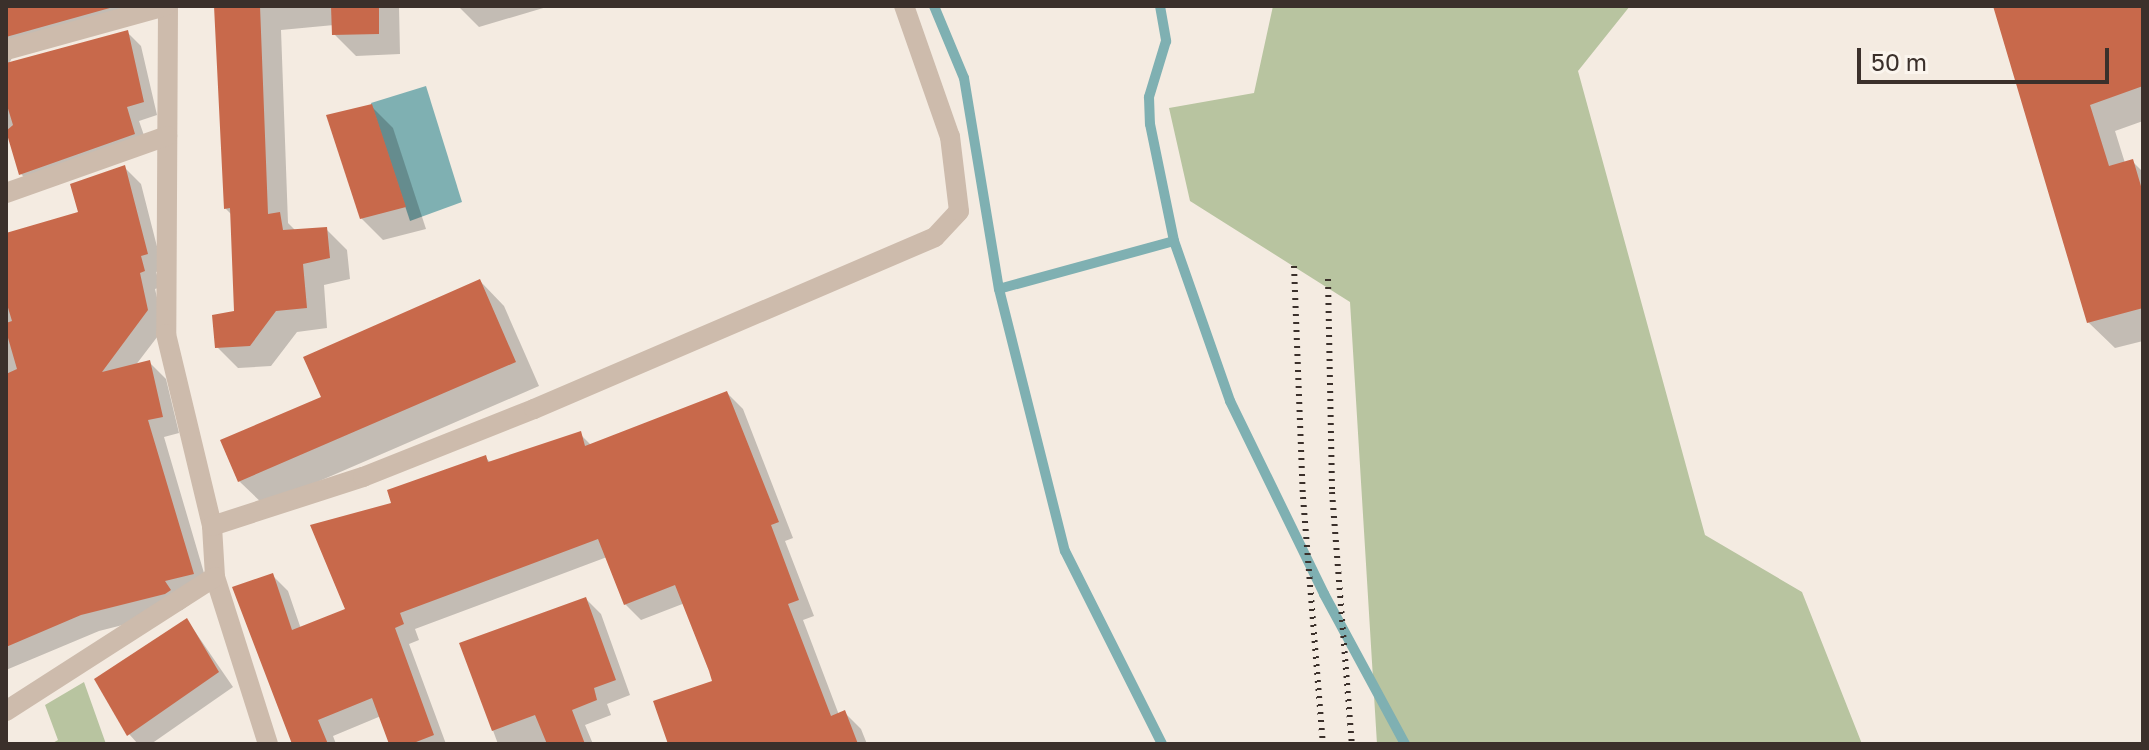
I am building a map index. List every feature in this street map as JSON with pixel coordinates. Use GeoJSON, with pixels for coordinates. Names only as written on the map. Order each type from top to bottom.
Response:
{"type":"FeatureCollection","features":[{"type":"Feature","properties":{"kind":"street"},"geometry":{"type":"LineString","coordinates":[[6,50],[167,6],[166,334],[212,526],[215,577],[268,744]]}},
{"type":"Feature","properties":{"kind":"street"},"geometry":{"type":"LineString","coordinates":[[212,526],[363,477],[534,409],[935,237],[959,211],[950,137],[904,6]]}},
{"type":"Feature","properties":{"kind":"street"},"geometry":{"type":"LineString","coordinates":[[6,193],[167,136]]}},
{"type":"Feature","properties":{"kind":"street"},"geometry":{"type":"LineString","coordinates":[[6,711],[215,577]]}},
{"type":"Feature","properties":{"kind":"green space"},"geometry":{"type":"Polygon","coordinates":[[[1273,6],[1630,6],[1578,71],[1705,535],[1802,592],[1862,744],[1377,744],[1350,302],[1190,201],[1169,108],[1254,93],[1273,6]]]}},
{"type":"Feature","properties":{"kind":"green space"},"geometry":{"type":"Polygon","coordinates":[[[84,682],[106,744],[51,744],[58,740],[45,705],[84,682]]]}},
{"type":"Feature","properties":{"kind":"water"},"geometry":{"type":"Polygon","coordinates":[[[426,86],[462,202],[410,221],[371,103],[426,86]]]}},
{"type":"Feature","properties":{"kind":"building"},"geometry":{"type":"Polygon","coordinates":[[[6,6],[117,6],[6,37],[6,6]]]}},
{"type":"Feature","properties":{"kind":"building"},"geometry":{"type":"Polygon","coordinates":[[[214,6],[260,6],[268,214],[280,212],[283,230],[327,227],[330,258],[303,264],[307,308],[276,311],[250,346],[215,348],[212,315],[234,311],[230,208],[224,209],[214,6]]]}},
{"type":"Feature","properties":{"kind":"building"},"geometry":{"type":"Polygon","coordinates":[[[331,6],[379,6],[379,34],[332,35],[331,6]]]}},
{"type":"Feature","properties":{"kind":"building"},"geometry":{"type":"Polygon","coordinates":[[[1993,6],[2143,6],[2143,86],[2090,105],[2109,166],[2133,159],[2143,193],[2143,308],[2087,323],[1993,6]]]}},
{"type":"Feature","properties":{"kind":"building"},"geometry":{"type":"Polygon","coordinates":[[[128,30],[144,102],[127,107],[135,134],[19,175],[6,131],[13,125],[6,102],[6,63],[128,30]]]}},
{"type":"Feature","properties":{"kind":"building"},"geometry":{"type":"Polygon","coordinates":[[[372,104],[406,207],[360,219],[326,115],[372,104]]]}},
{"type":"Feature","properties":{"kind":"building"},"geometry":{"type":"Polygon","coordinates":[[[125,165],[148,254],[141,256],[145,271],[140,273],[148,310],[102,372],[150,360],[163,417],[148,420],[194,574],[165,581],[171,590],[165,594],[81,615],[6,647],[6,374],[17,369],[6,331],[6,323],[12,321],[6,301],[6,233],[78,212],[70,184],[125,165]]]}},
{"type":"Feature","properties":{"kind":"building"},"geometry":{"type":"Polygon","coordinates":[[[480,279],[516,362],[238,482],[220,440],[321,397],[303,357],[480,279]]]}},
{"type":"Feature","properties":{"kind":"building"},"geometry":{"type":"Polygon","coordinates":[[[727,391],[779,522],[771,525],[799,600],[788,604],[831,716],[845,710],[858,744],[668,744],[653,701],[712,681],[709,671],[675,585],[624,605],[598,539],[400,613],[404,624],[395,628],[434,735],[411,744],[389,744],[372,698],[318,720],[328,744],[292,744],[232,587],[273,573],[292,630],[345,609],[310,525],[391,503],[387,490],[486,455],[488,462],[581,431],[585,446],[727,391]]]}},
{"type":"Feature","properties":{"kind":"building"},"geometry":{"type":"Polygon","coordinates":[[[586,597],[616,680],[594,688],[597,700],[572,710],[585,744],[547,744],[535,715],[492,731],[459,643],[586,597]]]}},
{"type":"Feature","properties":{"kind":"building"},"geometry":{"type":"Polygon","coordinates":[[[187,618],[219,672],[127,736],[94,679],[187,618]]]}},
{"type":"Feature","properties":{"kind":"waterway"},"geometry":{"type":"LineString","coordinates":[[934,6],[964,78],[999,289]]}},
{"type":"Feature","properties":{"kind":"waterway"},"geometry":{"type":"LineString","coordinates":[[1160,6],[1166,41],[1149,97],[1150,124],[1174,241],[999,289],[1065,551],[1162,744]]}},
{"type":"Feature","properties":{"kind":"waterway"},"geometry":{"type":"LineString","coordinates":[[1174,241],[1230,401],[1324,594],[1405,744]]}},
{"type":"Feature","properties":{"kind":"railway"},"geometry":{"type":"LineString","coordinates":[[1294,266],[1303,497],[1323,744]]}},
{"type":"Feature","properties":{"kind":"railway"},"geometry":{"type":"LineString","coordinates":[[1328,279],[1332,492],[1352,744]]}}]}
